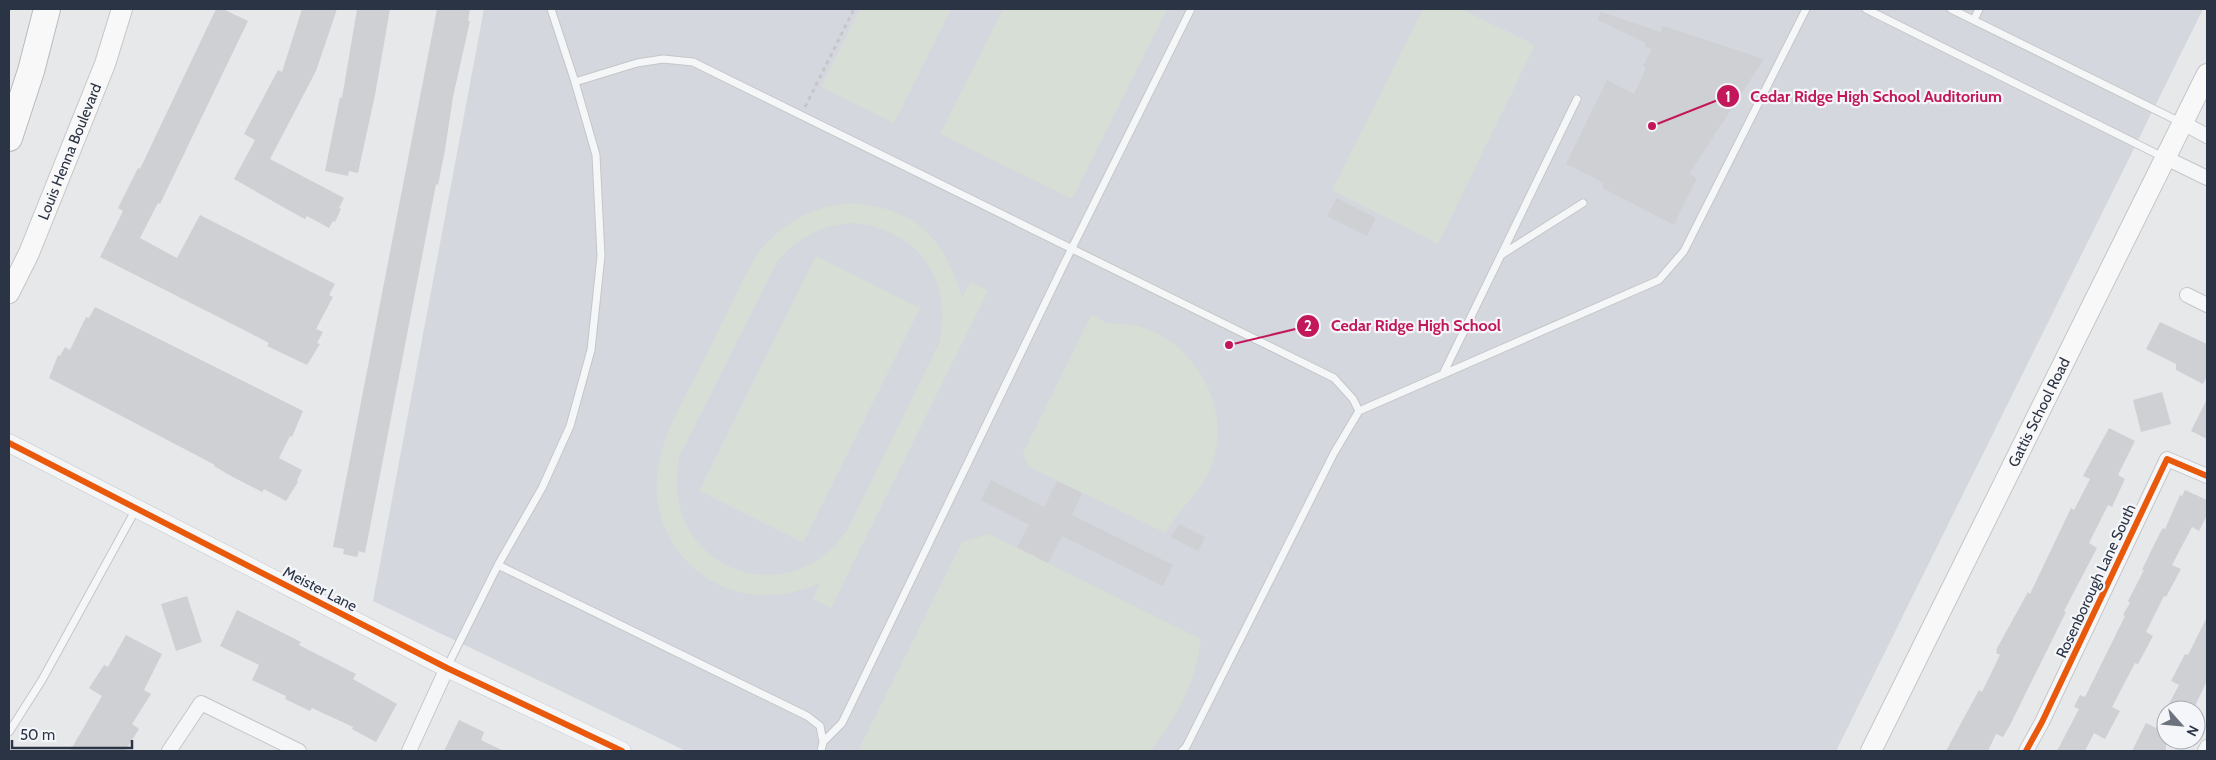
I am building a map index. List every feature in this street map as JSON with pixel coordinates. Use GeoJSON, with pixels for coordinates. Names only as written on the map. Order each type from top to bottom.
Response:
{"type":"FeatureCollection","features":[{"type":"Feature","properties":{"kind":"highway"},"geometry":{"type":"LineString","coordinates":[[9,83],[40,9]]}},
{"type":"Feature","properties":{"kind":"highway"},"geometry":{"type":"LineString","coordinates":[[9,138],[31,71],[47,9]]}},
{"type":"Feature","properties":{"kind":"main road","name":"Louis Henna Boulevard"},"geometry":{"type":"LineString","coordinates":[[9,293],[29,253],[105,64],[122,9]]}},
{"type":"Feature","properties":{"kind":"main road","name":"Gattis School Road"},"geometry":{"type":"LineString","coordinates":[[1871,751],[2207,74]]}},
{"type":"Feature","properties":{"kind":"street"},"geometry":{"type":"LineString","coordinates":[[2183,123],[2207,136]]}},
{"type":"Feature","properties":{"kind":"street"},"geometry":{"type":"LineString","coordinates":[[2166,158],[2207,178]]}},
{"type":"Feature","properties":{"kind":"street"},"geometry":{"type":"LineString","coordinates":[[2187,295],[2207,305]]}},
{"type":"Feature","properties":{"kind":"street","name":"Meister Lane"},"geometry":{"type":"LineString","coordinates":[[9,443],[447,668],[622,751]]}},
{"type":"Feature","properties":{"kind":"street","name":"Rosenborough Lane South"},"geometry":{"type":"LineString","coordinates":[[2026,751],[2042,722],[2167,459],[2207,476]]}},
{"type":"Feature","properties":{"kind":"street"},"geometry":{"type":"LineString","coordinates":[[409,751],[447,668]]}},
{"type":"Feature","properties":{"kind":"street"},"geometry":{"type":"LineString","coordinates":[[169,751],[201,703],[293,750]]}},
{"type":"Feature","properties":{"kind":"street"},"geometry":{"type":"LineString","coordinates":[[2205,751],[2207,747]]}},
{"type":"Feature","properties":{"kind":"lane"},"geometry":{"type":"LineString","coordinates":[[447,668],[498,565],[542,488],[570,426],[591,350],[602,256],[596,155],[551,9]]}},
{"type":"Feature","properties":{"kind":"lane"},"geometry":{"type":"LineString","coordinates":[[823,742],[842,723],[1071,249],[1191,9]]}},
{"type":"Feature","properties":{"kind":"lane"},"geometry":{"type":"LineString","coordinates":[[1182,751],[1186,747],[1334,453],[1359,412],[1659,280],[1684,251],[1806,9]]}},
{"type":"Feature","properties":{"kind":"lane"},"geometry":{"type":"LineString","coordinates":[[1866,9],[2166,158]]}},
{"type":"Feature","properties":{"kind":"lane"},"geometry":{"type":"LineString","coordinates":[[1951,9],[2183,123]]}},
{"type":"Feature","properties":{"kind":"lane"},"geometry":{"type":"LineString","coordinates":[[1974,20],[1979,9]]}},
{"type":"Feature","properties":{"kind":"lane"},"geometry":{"type":"LineString","coordinates":[[575,82],[637,63],[663,60],[693,62],[1334,378],[1353,399],[1359,412]]}},
{"type":"Feature","properties":{"kind":"lane"},"geometry":{"type":"LineString","coordinates":[[1443,374],[1577,100]]}},
{"type":"Feature","properties":{"kind":"lane"},"geometry":{"type":"LineString","coordinates":[[1501,255],[1583,203]]}},
{"type":"Feature","properties":{"kind":"lane"},"geometry":{"type":"LineString","coordinates":[[9,732],[42,680],[136,509]]}},
{"type":"Feature","properties":{"kind":"lane"},"geometry":{"type":"LineString","coordinates":[[498,565],[807,716],[820,726],[823,742],[821,751]]}},
{"type":"Feature","properties":{"kind":"path"},"geometry":{"type":"LineString","coordinates":[[801,115],[854,9]]}},
{"type":"Feature","properties":{"kind":"shaded area"},"geometry":{"type":"Polygon","coordinates":[[[484,9],[2203,9],[1836,751],[686,751],[373,601],[484,9]]]}},
{"type":"Feature","properties":{"kind":"shaded area"},"geometry":{"type":"Polygon","coordinates":[[[860,9],[951,9],[894,123],[821,87],[860,9]]]}},
{"type":"Feature","properties":{"kind":"shaded area"},"geometry":{"type":"Polygon","coordinates":[[[1003,9],[1167,9],[1072,199],[940,134],[1003,9]]]}},
{"type":"Feature","properties":{"kind":"shaded area"},"geometry":{"type":"Polygon","coordinates":[[[1423,9],[1461,9],[1535,45],[1438,244],[1332,190],[1423,9]]]}},
{"type":"Feature","properties":{"kind":"shaded area"},"geometry":{"type":"Polygon","coordinates":[[[851,203],[873,206],[893,211],[909,219],[924,229],[936,242],[955,276],[962,297],[970,282],[988,291],[831,608],[813,599],[820,583],[778,595],[750,594],[722,586],[701,574],[683,557],[665,528],[658,505],[657,483],[659,461],[674,419],[760,250],[790,223],[812,212],[851,203]],[[851,223],[819,230],[793,246],[777,262],[680,455],[677,494],[687,526],[707,552],[733,568],[763,575],[795,571],[825,554],[850,525],[939,343],[942,320],[941,298],[935,278],[925,261],[912,246],[895,235],[874,227],[851,223]]]}},
{"type":"Feature","properties":{"kind":"shaded area"},"geometry":{"type":"Polygon","coordinates":[[[816,256],[920,308],[803,543],[699,491],[816,256]]]}},
{"type":"Feature","properties":{"kind":"shaded area"},"geometry":{"type":"Polygon","coordinates":[[[1091,315],[1109,323],[1130,324],[1142,327],[1163,336],[1181,350],[1196,366],[1207,385],[1215,406],[1218,428],[1216,450],[1209,472],[1166,533],[1029,467],[1023,453],[1091,315]]]}},
{"type":"Feature","properties":{"kind":"shaded area"},"geometry":{"type":"Polygon","coordinates":[[[989,534],[1201,639],[1195,670],[1184,699],[1169,726],[1150,751],[858,751],[962,542],[989,534]]]}},
{"type":"Feature","properties":{"kind":"building"},"geometry":{"type":"Polygon","coordinates":[[[216,9],[223,9],[248,21],[160,204],[158,203],[140,238],[177,258],[200,215],[335,284],[329,295],[333,297],[316,329],[323,332],[317,343],[320,344],[307,365],[267,346],[269,343],[100,257],[123,211],[118,208],[138,168],[140,169],[216,9]]]}},
{"type":"Feature","properties":{"kind":"building"},"geometry":{"type":"Polygon","coordinates":[[[302,9],[337,9],[316,71],[270,159],[344,198],[335,222],[333,221],[329,228],[307,216],[305,219],[234,179],[255,140],[244,134],[278,70],[282,72],[302,9]]]}},
{"type":"Feature","properties":{"kind":"building"},"geometry":{"type":"Polygon","coordinates":[[[357,9],[390,9],[375,95],[358,173],[349,171],[348,176],[325,171],[340,97],[342,98],[357,9]]]}},
{"type":"Feature","properties":{"kind":"building"},"geometry":{"type":"Polygon","coordinates":[[[437,9],[470,9],[468,21],[470,21],[453,97],[445,150],[438,185],[436,184],[365,553],[359,551],[357,557],[343,554],[344,549],[333,547],[437,9]]]}},
{"type":"Feature","properties":{"kind":"building"},"geometry":{"type":"Polygon","coordinates":[[[1601,12],[1660,32],[1663,26],[1764,59],[1689,174],[1697,178],[1674,225],[1602,188],[1604,183],[1566,164],[1607,80],[1634,94],[1646,68],[1643,66],[1652,49],[1644,46],[1646,43],[1598,20],[1601,12]]]}},
{"type":"Feature","properties":{"kind":"building"},"geometry":{"type":"Polygon","coordinates":[[[1337,198],[1376,218],[1367,236],[1327,216],[1337,198]]]}},
{"type":"Feature","properties":{"kind":"building"},"geometry":{"type":"Polygon","coordinates":[[[95,307],[303,411],[292,437],[290,436],[279,458],[302,470],[298,482],[286,501],[264,489],[262,492],[231,476],[215,465],[49,378],[58,355],[60,356],[65,347],[70,350],[86,317],[89,318],[95,307]]]}},
{"type":"Feature","properties":{"kind":"building"},"geometry":{"type":"Polygon","coordinates":[[[2160,322],[2207,344],[2207,376],[2203,384],[2176,370],[2176,364],[2146,349],[2160,322]]]}},
{"type":"Feature","properties":{"kind":"building"},"geometry":{"type":"Polygon","coordinates":[[[2162,392],[2171,424],[2141,432],[2133,400],[2162,392]]]}},
{"type":"Feature","properties":{"kind":"building"},"geometry":{"type":"Polygon","coordinates":[[[2207,399],[2207,439],[2191,431],[2207,399]]]}},
{"type":"Feature","properties":{"kind":"building"},"geometry":{"type":"Polygon","coordinates":[[[2109,428],[2135,441],[2118,475],[2125,479],[2112,507],[2108,505],[2089,543],[2097,548],[2064,611],[2066,612],[2010,725],[2003,737],[1996,734],[1988,751],[1946,751],[1979,690],[1982,692],[2000,655],[1996,653],[1996,650],[2028,592],[2030,594],[2071,508],[2074,510],[2090,479],[2083,476],[2109,428]]]}},
{"type":"Feature","properties":{"kind":"building"},"geometry":{"type":"Polygon","coordinates":[[[991,480],[1044,507],[1057,481],[1082,493],[1072,515],[1173,565],[1163,586],[1062,536],[1048,563],[1017,547],[1029,525],[981,500],[991,480]]]}},
{"type":"Feature","properties":{"kind":"building"},"geometry":{"type":"Polygon","coordinates":[[[2185,490],[2207,500],[2207,515],[2199,531],[2192,527],[2172,565],[2181,569],[2166,597],[2164,596],[2146,632],[2153,636],[2138,664],[2135,663],[2112,707],[2120,711],[2105,739],[2094,733],[2085,751],[2057,751],[2079,709],[2074,707],[2080,695],[2085,697],[2125,616],[2123,615],[2130,603],[2128,601],[2144,570],[2142,570],[2152,549],[2163,528],[2165,529],[2180,495],[2182,496],[2185,490]]]}},
{"type":"Feature","properties":{"kind":"building"},"geometry":{"type":"Polygon","coordinates":[[[1179,524],[1205,537],[1198,551],[1171,537],[1179,524]]]}},
{"type":"Feature","properties":{"kind":"building"},"geometry":{"type":"Polygon","coordinates":[[[187,596],[202,642],[176,651],[161,604],[187,596]]]}},
{"type":"Feature","properties":{"kind":"building"},"geometry":{"type":"Polygon","coordinates":[[[237,610],[301,642],[299,645],[356,674],[353,679],[397,704],[376,742],[352,729],[353,727],[312,708],[310,711],[285,699],[286,696],[252,680],[259,665],[220,646],[237,610]]]}},
{"type":"Feature","properties":{"kind":"building"},"geometry":{"type":"Polygon","coordinates":[[[2207,617],[2207,681],[2198,700],[2171,700],[2179,685],[2171,681],[2185,654],[2188,655],[2207,617]]]}},
{"type":"Feature","properties":{"kind":"building"},"geometry":{"type":"Polygon","coordinates":[[[126,635],[162,654],[144,690],[151,694],[132,724],[139,729],[125,751],[70,751],[102,696],[89,688],[104,665],[108,667],[126,635]]]}},
{"type":"Feature","properties":{"kind":"building"},"geometry":{"type":"Polygon","coordinates":[[[459,720],[484,732],[481,740],[504,751],[444,751],[459,720]]]}},
{"type":"Feature","properties":{"kind":"building"},"geometry":{"type":"Polygon","coordinates":[[[2146,723],[2156,728],[2156,750],[2166,751],[2132,751],[2146,723]]]}},
{"type":"Feature","properties":{"kind":"cycle path"},"geometry":{"type":"LineString","coordinates":[[9,443],[447,668],[622,751]]}},
{"type":"Feature","properties":{"kind":"cycle path"},"geometry":{"type":"LineString","coordinates":[[2026,751],[2042,722],[2167,459],[2207,476]]}},
{"type":"Feature","properties":{"kind":"place","name":"Cedar Ridge High School Auditorium"},"geometry":{"type":"Point","coordinates":[1652,126]}},
{"type":"Feature","properties":{"kind":"place","name":"Cedar Ridge High School"},"geometry":{"type":"Point","coordinates":[1229,345]}}]}
